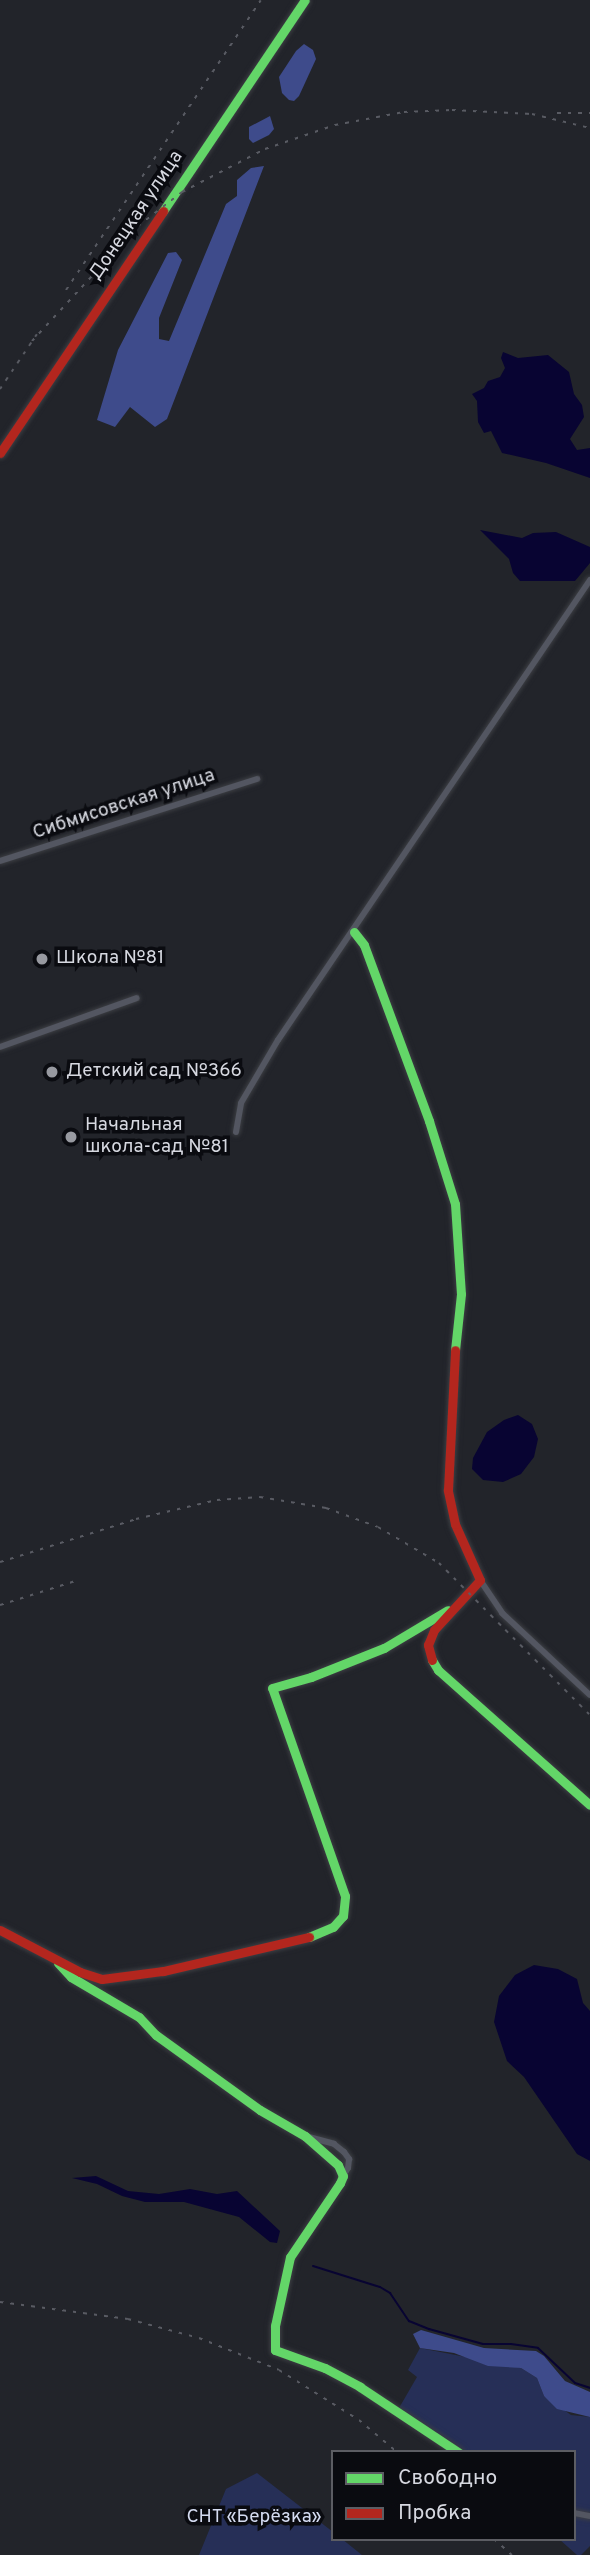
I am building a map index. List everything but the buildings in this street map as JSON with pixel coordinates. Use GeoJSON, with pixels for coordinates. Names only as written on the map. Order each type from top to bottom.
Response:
{"type":"FeatureCollection","features":[{"type":"Feature","properties":{"kind":"street","name":"Донецкая улица"},"geometry":{"type":"LineString","coordinates":[[0,453],[305,0]]}},
{"type":"Feature","properties":{"kind":"street"},"geometry":{"type":"LineString","coordinates":[[236,1132],[241,1102],[251,1081],[590,580]]}},
{"type":"Feature","properties":{"kind":"street","name":"Сибмисовская улица"},"geometry":{"type":"LineString","coordinates":[[0,861],[257,779]]}},
{"type":"Feature","properties":{"kind":"street"},"geometry":{"type":"LineString","coordinates":[[354,932],[364,945],[402,1041],[455,1204],[461,1294],[447,1432],[448,1490],[455,1524],[480,1580],[502,1613],[590,1695]]}},
{"type":"Feature","properties":{"kind":"street"},"geometry":{"type":"LineString","coordinates":[[0,1047],[137,998]]}},
{"type":"Feature","properties":{"kind":"street"},"geometry":{"type":"LineString","coordinates":[[480,1580],[434,1630],[428,1645],[429,1656],[438,1670],[590,1805]]}},
{"type":"Feature","properties":{"kind":"street"},"geometry":{"type":"LineString","coordinates":[[0,1930],[54,1959],[102,1979],[125,1978],[317,1934],[333,1927],[343,1916],[345,1896],[272,1688],[311,1677],[384,1648],[456,1606]]}},
{"type":"Feature","properties":{"kind":"street"},"geometry":{"type":"LineString","coordinates":[[54,1959],[71,1977],[139,2017],[156,2035],[260,2110],[306,2136],[311,2144],[326,2152],[343,2176],[290,2257],[275,2326],[275,2350],[352,2383],[455,2450]]}},
{"type":"Feature","properties":{"kind":"green space"},"geometry":{"type":"Polygon","coordinates":[[[420,2348],[521,2368],[537,2378],[544,2396],[571,2415],[590,2417],[590,2546],[581,2555],[577,2555],[561,2541],[576,2541],[576,2450],[460,2450],[399,2408],[417,2377],[408,2370],[420,2348]]]}},
{"type":"Feature","properties":{"kind":"green space","name":"СНТ «Берёзка»"},"geometry":{"type":"Polygon","coordinates":[[[257,2473],[331,2530],[331,2541],[344,2541],[362,2555],[199,2555],[226,2489],[257,2473]]]}},
{"type":"Feature","properties":{"kind":"shaded area"},"geometry":{"type":"Polygon","coordinates":[[[304,44],[313,50],[316,59],[299,96],[294,101],[289,100],[282,93],[279,77],[296,51],[304,44]]]}},
{"type":"Feature","properties":{"kind":"shaded area"},"geometry":{"type":"Polygon","coordinates":[[[270,116],[274,129],[269,135],[253,143],[249,139],[249,127],[270,116]]]}},
{"type":"Feature","properties":{"kind":"shaded area"},"geometry":{"type":"Polygon","coordinates":[[[264,166],[167,419],[155,427],[130,407],[115,427],[97,420],[118,350],[168,253],[176,252],[182,260],[159,318],[159,339],[169,341],[226,204],[237,196],[237,180],[251,168],[264,166]]]}},
{"type":"Feature","properties":{"kind":"shaded area"},"geometry":{"type":"Polygon","coordinates":[[[503,352],[518,358],[548,355],[569,372],[574,394],[582,405],[584,417],[570,439],[577,450],[590,448],[590,478],[546,463],[502,453],[491,431],[484,433],[478,422],[477,401],[472,394],[484,388],[488,381],[500,377],[505,368],[501,358],[503,352]]]}},
{"type":"Feature","properties":{"kind":"shaded area"},"geometry":{"type":"Polygon","coordinates":[[[480,530],[522,538],[533,533],[556,532],[590,547],[590,563],[575,581],[520,581],[513,573],[509,559],[480,530]]]}},
{"type":"Feature","properties":{"kind":"shaded area"},"geometry":{"type":"Polygon","coordinates":[[[518,1415],[532,1424],[538,1439],[534,1457],[521,1474],[503,1482],[483,1480],[472,1469],[473,1458],[487,1432],[504,1420],[518,1415]]]}},
{"type":"Feature","properties":{"kind":"shaded area"},"geometry":{"type":"Polygon","coordinates":[[[534,1965],[558,1969],[577,1979],[583,2003],[590,2011],[590,2161],[577,2154],[524,2077],[507,2061],[494,2022],[499,1996],[515,1975],[534,1965]]]}},
{"type":"Feature","properties":{"kind":"shaded area"},"geometry":{"type":"Polygon","coordinates":[[[96,2176],[128,2191],[159,2194],[190,2189],[217,2194],[237,2191],[280,2231],[277,2243],[270,2242],[239,2217],[184,2202],[145,2202],[122,2196],[97,2184],[72,2178],[96,2176]]]}},
{"type":"Feature","properties":{"kind":"shaded area"},"geometry":{"type":"Polygon","coordinates":[[[421,2330],[484,2348],[536,2351],[544,2356],[565,2381],[590,2392],[590,2417],[557,2409],[544,2396],[537,2378],[521,2368],[488,2366],[454,2353],[420,2348],[413,2334],[421,2330]]]}},
{"type":"Feature","properties":{"kind":"waterway"},"geometry":{"type":"LineString","coordinates":[[313,2266],[380,2287],[390,2293],[409,2321],[429,2329],[483,2344],[538,2348],[575,2383],[590,2388]]}},
{"type":"Feature","properties":{"kind":"railway"},"geometry":{"type":"LineString","coordinates":[[66,290],[261,0]]}},
{"type":"Feature","properties":{"kind":"railway"},"geometry":{"type":"LineString","coordinates":[[32,341],[138,226],[182,192],[265,149],[335,125],[404,112],[452,110],[532,114],[590,128]]}},
{"type":"Feature","properties":{"kind":"railway"},"geometry":{"type":"LineString","coordinates":[[557,113],[590,113]]}},
{"type":"Feature","properties":{"kind":"railway"},"geometry":{"type":"LineString","coordinates":[[0,389],[37,334]]}},
{"type":"Feature","properties":{"kind":"railway"},"geometry":{"type":"LineString","coordinates":[[0,1562],[136,1519],[217,1500],[260,1497],[326,1508],[378,1527],[439,1563],[590,1715]]}},
{"type":"Feature","properties":{"kind":"railway"},"geometry":{"type":"LineString","coordinates":[[0,1605],[75,1581]]}},
{"type":"Feature","properties":{"kind":"railway"},"geometry":{"type":"LineString","coordinates":[[0,2302],[128,2319],[199,2338],[279,2370],[359,2420],[395,2450]]}},
{"type":"Feature","properties":{"kind":"railway"},"geometry":{"type":"LineString","coordinates":[[496,2541],[512,2555]]}},
{"type":"Feature","properties":{"kind":"traffic: fast"},"geometry":{"type":"LineString","coordinates":[[163,211],[305,0]]}},
{"type":"Feature","properties":{"kind":"traffic: fast"},"geometry":{"type":"LineString","coordinates":[[354,932],[364,945],[429,1121],[455,1204],[461,1294],[455,1350]]}},
{"type":"Feature","properties":{"kind":"traffic: fast"},"geometry":{"type":"LineString","coordinates":[[309,1937],[333,1927],[343,1916],[345,1896],[272,1688],[311,1677],[384,1648],[448,1610]]}},
{"type":"Feature","properties":{"kind":"traffic: fast"},"geometry":{"type":"LineString","coordinates":[[432,1660],[438,1670],[590,1805]]}},
{"type":"Feature","properties":{"kind":"traffic: fast"},"geometry":{"type":"LineString","coordinates":[[58,1963],[71,1977],[139,2017],[156,2035],[260,2110],[305,2136],[338,2165],[343,2176],[340,2183],[290,2257],[275,2326],[275,2350],[325,2368],[360,2387],[455,2450]]}},
{"type":"Feature","properties":{"kind":"traffic: jam"},"geometry":{"type":"LineString","coordinates":[[0,453],[163,211]]}},
{"type":"Feature","properties":{"kind":"traffic: jam"},"geometry":{"type":"LineString","coordinates":[[432,1660],[428,1645],[434,1630],[480,1580],[455,1524],[448,1490],[455,1350]]}},
{"type":"Feature","properties":{"kind":"traffic: jam"},"geometry":{"type":"LineString","coordinates":[[0,1930],[80,1972],[102,1979],[163,1971],[309,1937]]}},
{"type":"Feature","properties":{"kind":"place","name":"Школа №81"},"geometry":{"type":"Point","coordinates":[42,959]}},
{"type":"Feature","properties":{"kind":"place","name":"Детский сад №366"},"geometry":{"type":"Point","coordinates":[52,1072]}},
{"type":"Feature","properties":{"kind":"place","name":"Начальная школа-сад №81"},"geometry":{"type":"Point","coordinates":[71,1137]}}]}
